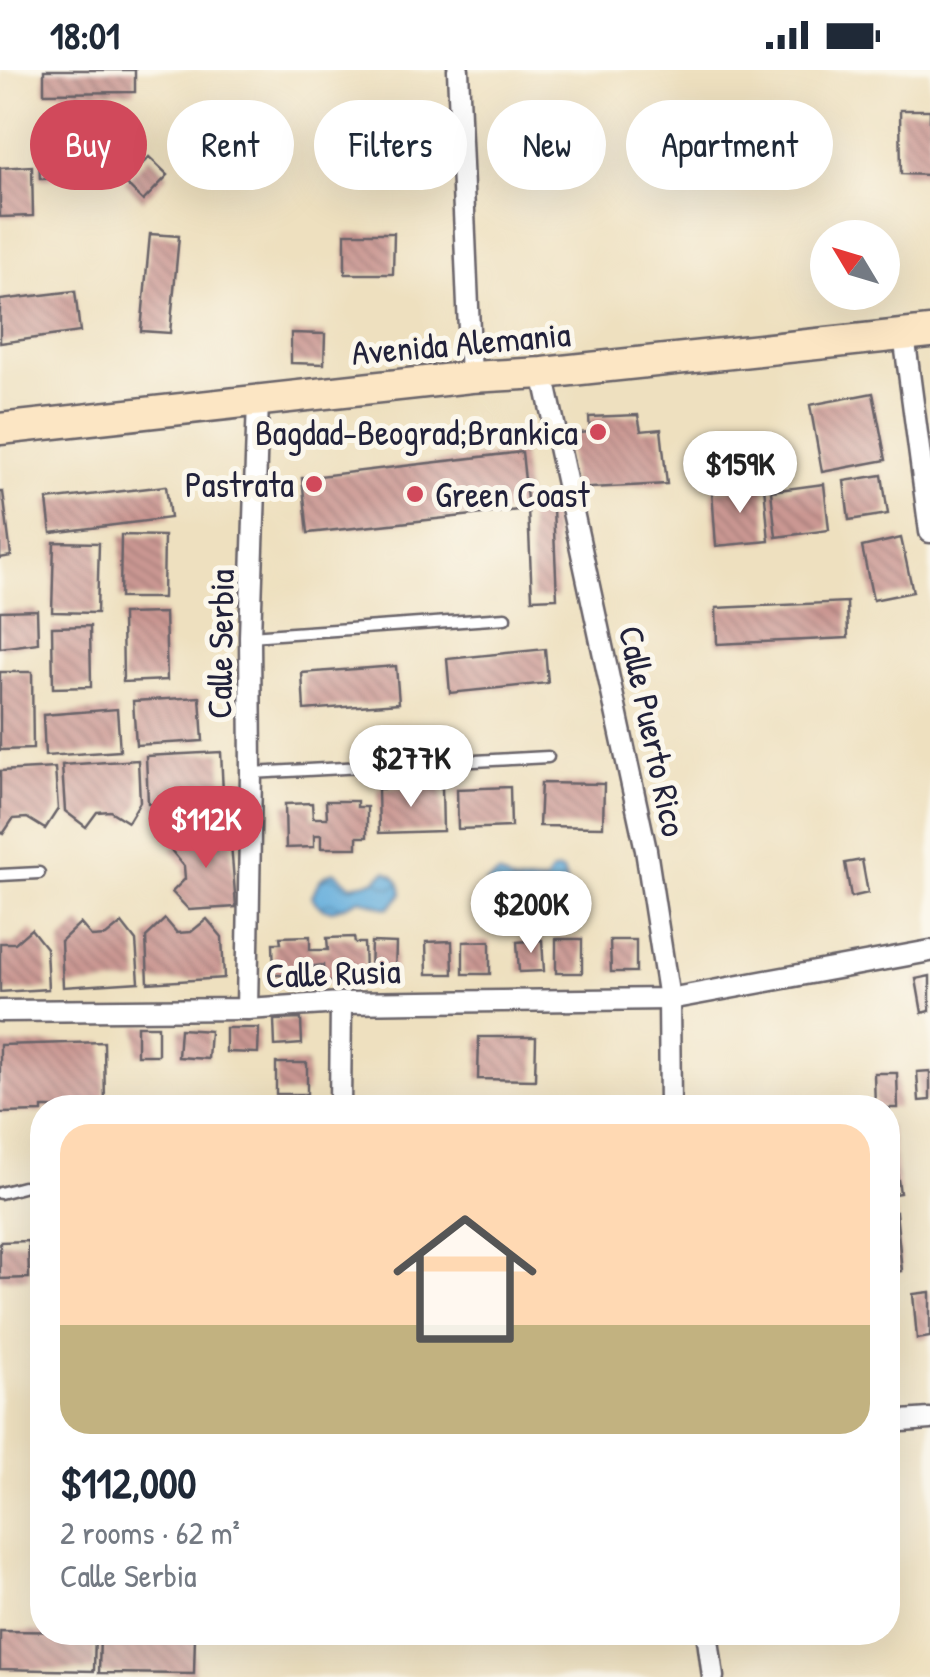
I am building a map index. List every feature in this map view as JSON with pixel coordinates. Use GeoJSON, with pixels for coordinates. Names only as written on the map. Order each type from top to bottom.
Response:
{"type":"FeatureCollection","features":[{"type":"Feature","properties":{"kind":"street"},"geometry":{"type":"LineString","coordinates":[[458,70],[471,378]]}},
{"type":"Feature","properties":{"kind":"street"},"geometry":{"type":"LineString","coordinates":[[917,333],[930,532]]}},
{"type":"Feature","properties":{"kind":"street","name":"Avenida Alemania"},"geometry":{"type":"LineString","coordinates":[[0,429],[917,333]]}},
{"type":"Feature","properties":{"kind":"street","name":"Calle Puerto Rico"},"geometry":{"type":"LineString","coordinates":[[543,373],[646,850],[670,999],[670,1095]]}},
{"type":"Feature","properties":{"kind":"street","name":"Calle Serbia"},"geometry":{"type":"LineString","coordinates":[[247,1009],[250,636],[258,401]]}},
{"type":"Feature","properties":{"kind":"street","name":"Calle Rusia"},"geometry":{"type":"LineString","coordinates":[[0,1011],[670,999],[930,951]]}},
{"type":"Feature","properties":{"kind":"street"},"geometry":{"type":"LineString","coordinates":[[340,1004],[340,1095]]}},
{"type":"Feature","properties":{"kind":"street"},"geometry":{"type":"LineString","coordinates":[[900,1421],[930,1419]]}},
{"type":"Feature","properties":{"kind":"street"},"geometry":{"type":"LineString","coordinates":[[709,1645],[713,1677]]}},
{"type":"Feature","properties":{"kind":"lane"},"geometry":{"type":"LineString","coordinates":[[250,636],[505,618]]}},
{"type":"Feature","properties":{"kind":"lane"},"geometry":{"type":"LineString","coordinates":[[251,773],[548,756]]}},
{"type":"Feature","properties":{"kind":"lane"},"geometry":{"type":"LineString","coordinates":[[0,875],[39,872]]}},
{"type":"Feature","properties":{"kind":"lane"},"geometry":{"type":"LineString","coordinates":[[0,1193],[23,1188]]}},
{"type":"Feature","properties":{"kind":"water"},"geometry":{"type":"Polygon","coordinates":[[[386,871],[398,880],[402,894],[389,908],[361,899],[329,910],[312,897],[320,880],[330,873],[335,872],[350,885],[374,881],[386,871]]]}},
{"type":"Feature","properties":{"kind":"water"},"geometry":{"type":"Polygon","coordinates":[[[551,872],[563,872],[567,884],[567,897],[557,908],[546,901],[517,901],[499,908],[484,896],[486,883],[499,874],[514,883],[545,882],[551,872]]]}},
{"type":"Feature","properties":{"kind":"building"},"geometry":{"type":"Polygon","coordinates":[[[44,70],[135,70],[135,92],[44,93],[44,70]]]}},
{"type":"Feature","properties":{"kind":"building"},"geometry":{"type":"Polygon","coordinates":[[[900,110],[930,110],[930,175],[901,174],[900,110]]]}},
{"type":"Feature","properties":{"kind":"building"},"geometry":{"type":"Polygon","coordinates":[[[147,159],[167,176],[143,201],[132,190],[147,190],[147,159]]]}},
{"type":"Feature","properties":{"kind":"building"},"geometry":{"type":"Polygon","coordinates":[[[30,166],[33,216],[0,217],[0,168],[30,166]]]}},
{"type":"Feature","properties":{"kind":"building"},"geometry":{"type":"Polygon","coordinates":[[[345,233],[394,233],[393,274],[345,274],[345,233]]]}},
{"type":"Feature","properties":{"kind":"building"},"geometry":{"type":"Polygon","coordinates":[[[150,234],[179,236],[170,333],[141,331],[150,234]]]}},
{"type":"Feature","properties":{"kind":"building"},"geometry":{"type":"Polygon","coordinates":[[[75,291],[80,332],[0,343],[0,300],[75,291]]]}},
{"type":"Feature","properties":{"kind":"building"},"geometry":{"type":"Polygon","coordinates":[[[291,333],[325,334],[324,364],[291,363],[291,333]]]}},
{"type":"Feature","properties":{"kind":"building"},"geometry":{"type":"Polygon","coordinates":[[[873,393],[886,460],[822,472],[810,405],[873,393]]]}},
{"type":"Feature","properties":{"kind":"building"},"geometry":{"type":"Polygon","coordinates":[[[638,415],[641,431],[661,429],[667,484],[572,489],[568,434],[590,432],[589,417],[638,415]]]}},
{"type":"Feature","properties":{"kind":"building","name":"Green Coast"},"geometry":{"type":"Polygon","coordinates":[[[522,452],[528,509],[308,533],[302,478],[522,452]]]}},
{"type":"Feature","properties":{"kind":"building"},"geometry":{"type":"Polygon","coordinates":[[[882,475],[888,514],[849,520],[844,481],[882,475]]]}},
{"type":"Feature","properties":{"kind":"building"},"geometry":{"type":"Polygon","coordinates":[[[824,484],[829,530],[776,537],[771,491],[824,484]]]}},
{"type":"Feature","properties":{"kind":"building"},"geometry":{"type":"Polygon","coordinates":[[[166,486],[170,518],[51,533],[47,500],[166,486]]]}},
{"type":"Feature","properties":{"kind":"building"},"geometry":{"type":"Polygon","coordinates":[[[764,486],[769,541],[716,546],[712,491],[764,486]]]}},
{"type":"Feature","properties":{"kind":"building"},"geometry":{"type":"Polygon","coordinates":[[[0,492],[11,556],[0,558],[0,492]]]}},
{"type":"Feature","properties":{"kind":"building"},"geometry":{"type":"Polygon","coordinates":[[[553,508],[557,598],[532,599],[528,509],[553,508]]]}},
{"type":"Feature","properties":{"kind":"building"},"geometry":{"type":"Polygon","coordinates":[[[121,535],[164,536],[163,598],[120,598],[121,535]]]}},
{"type":"Feature","properties":{"kind":"building"},"geometry":{"type":"Polygon","coordinates":[[[901,538],[913,592],[873,600],[862,547],[901,538]]]}},
{"type":"Feature","properties":{"kind":"building"},"geometry":{"type":"Polygon","coordinates":[[[54,542],[99,543],[97,613],[52,612],[54,542]]]}},
{"type":"Feature","properties":{"kind":"building"},"geometry":{"type":"Polygon","coordinates":[[[847,602],[848,638],[717,644],[716,608],[847,602]]]}},
{"type":"Feature","properties":{"kind":"building"},"geometry":{"type":"Polygon","coordinates":[[[37,610],[38,643],[0,648],[0,611],[37,610]]]}},
{"type":"Feature","properties":{"kind":"building"},"geometry":{"type":"Polygon","coordinates":[[[165,613],[167,680],[123,682],[122,614],[165,613]]]}},
{"type":"Feature","properties":{"kind":"building"},"geometry":{"type":"Polygon","coordinates":[[[90,626],[91,687],[53,688],[52,627],[90,626]]]}},
{"type":"Feature","properties":{"kind":"building"},"geometry":{"type":"Polygon","coordinates":[[[545,649],[548,683],[450,693],[447,659],[545,649]]]}},
{"type":"Feature","properties":{"kind":"building"},"geometry":{"type":"Polygon","coordinates":[[[396,666],[399,703],[304,710],[302,673],[396,666]]]}},
{"type":"Feature","properties":{"kind":"building"},"geometry":{"type":"Polygon","coordinates":[[[0,672],[32,672],[33,749],[0,750],[0,672]]]}},
{"type":"Feature","properties":{"kind":"building"},"geometry":{"type":"Polygon","coordinates":[[[200,697],[203,741],[136,745],[133,701],[200,697]]]}},
{"type":"Feature","properties":{"kind":"building"},"geometry":{"type":"Polygon","coordinates":[[[117,709],[120,751],[45,756],[43,715],[117,709]]]}},
{"type":"Feature","properties":{"kind":"building"},"geometry":{"type":"Polygon","coordinates":[[[221,752],[223,793],[210,813],[193,802],[179,803],[169,818],[148,803],[146,756],[221,752]]]}},
{"type":"Feature","properties":{"kind":"building"},"geometry":{"type":"Polygon","coordinates":[[[138,760],[140,802],[128,822],[110,811],[97,812],[86,827],[65,811],[62,765],[138,760]]]}},
{"type":"Feature","properties":{"kind":"building"},"geometry":{"type":"Polygon","coordinates":[[[55,768],[58,809],[45,829],[27,818],[13,819],[3,834],[0,832],[0,771],[55,768]]]}},
{"type":"Feature","properties":{"kind":"building"},"geometry":{"type":"Polygon","coordinates":[[[541,783],[604,784],[603,827],[539,826],[541,783]]]}},
{"type":"Feature","properties":{"kind":"building"},"geometry":{"type":"Polygon","coordinates":[[[442,787],[443,831],[379,833],[378,789],[442,787]]]}},
{"type":"Feature","properties":{"kind":"building"},"geometry":{"type":"Polygon","coordinates":[[[510,787],[511,827],[458,829],[457,789],[510,787]]]}},
{"type":"Feature","properties":{"kind":"building"},"geometry":{"type":"Polygon","coordinates":[[[326,801],[357,801],[357,807],[367,807],[367,837],[357,837],[357,848],[321,848],[321,835],[314,835],[314,847],[286,848],[285,804],[312,803],[313,818],[327,818],[326,801]]]}},
{"type":"Feature","properties":{"kind":"building"},"geometry":{"type":"Polygon","coordinates":[[[230,831],[236,907],[189,910],[172,892],[185,879],[184,866],[171,850],[189,834],[230,831]]]}},
{"type":"Feature","properties":{"kind":"building"},"geometry":{"type":"Polygon","coordinates":[[[862,860],[868,893],[851,897],[845,863],[862,860]]]}},
{"type":"Feature","properties":{"kind":"building"},"geometry":{"type":"Polygon","coordinates":[[[165,919],[177,933],[191,932],[207,919],[222,937],[224,978],[148,983],[146,937],[165,919]]]}},
{"type":"Feature","properties":{"kind":"building"},"geometry":{"type":"Polygon","coordinates":[[[80,923],[92,937],[106,936],[122,923],[136,941],[139,982],[63,987],[61,941],[80,923]]]}},
{"type":"Feature","properties":{"kind":"building"},"geometry":{"type":"Polygon","coordinates":[[[31,929],[46,948],[48,989],[0,992],[0,943],[15,943],[31,929]]]}},
{"type":"Feature","properties":{"kind":"building"},"geometry":{"type":"Polygon","coordinates":[[[310,936],[310,950],[328,950],[327,938],[354,937],[355,943],[364,943],[365,973],[355,973],[355,981],[324,982],[323,965],[313,966],[314,984],[282,986],[282,975],[274,975],[273,943],[281,943],[280,937],[310,936]]]}},
{"type":"Feature","properties":{"kind":"building"},"geometry":{"type":"Polygon","coordinates":[[[556,939],[582,939],[582,973],[556,973],[556,939]]]}},
{"type":"Feature","properties":{"kind":"building"},"geometry":{"type":"Polygon","coordinates":[[[542,940],[544,971],[519,972],[517,942],[542,940]]]}},
{"type":"Feature","properties":{"kind":"building"},"geometry":{"type":"Polygon","coordinates":[[[610,940],[636,940],[636,972],[611,972],[610,940]]]}},
{"type":"Feature","properties":{"kind":"building"},"geometry":{"type":"Polygon","coordinates":[[[452,941],[453,974],[427,974],[426,942],[452,941]]]}},
{"type":"Feature","properties":{"kind":"building"},"geometry":{"type":"Polygon","coordinates":[[[490,941],[490,974],[463,974],[463,942],[490,941]]]}},
{"type":"Feature","properties":{"kind":"building"},"geometry":{"type":"Polygon","coordinates":[[[371,942],[396,943],[395,975],[370,974],[371,942]]]}},
{"type":"Feature","properties":{"kind":"building"},"geometry":{"type":"Polygon","coordinates":[[[930,976],[930,1011],[922,1013],[916,979],[930,976]]]}},
{"type":"Feature","properties":{"kind":"building"},"geometry":{"type":"Polygon","coordinates":[[[301,1019],[302,1044],[275,1046],[274,1020],[301,1019]]]}},
{"type":"Feature","properties":{"kind":"building"},"geometry":{"type":"Polygon","coordinates":[[[137,1026],[158,1026],[158,1055],[137,1055],[137,1026]]]}},
{"type":"Feature","properties":{"kind":"building"},"geometry":{"type":"Polygon","coordinates":[[[226,1028],[259,1028],[258,1053],[226,1052],[226,1028]]]}},
{"type":"Feature","properties":{"kind":"building"},"geometry":{"type":"Polygon","coordinates":[[[180,1029],[210,1031],[208,1059],[178,1057],[180,1029]]]}},
{"type":"Feature","properties":{"kind":"building"},"geometry":{"type":"Polygon","coordinates":[[[479,1037],[536,1037],[535,1080],[478,1079],[479,1037]]]}},
{"type":"Feature","properties":{"kind":"building"},"geometry":{"type":"Polygon","coordinates":[[[104,1042],[105,1095],[30,1095],[30,1112],[0,1113],[0,1045],[104,1042]]]}},
{"type":"Feature","properties":{"kind":"building"},"geometry":{"type":"Polygon","coordinates":[[[276,1063],[307,1063],[307,1094],[276,1094],[276,1063]]]}},
{"type":"Feature","properties":{"kind":"building"},"geometry":{"type":"Polygon","coordinates":[[[930,1071],[930,1100],[919,1101],[917,1072],[930,1071]]]}},
{"type":"Feature","properties":{"kind":"building"},"geometry":{"type":"Polygon","coordinates":[[[874,1073],[897,1073],[898,1095],[875,1095],[874,1073]]]}},
{"type":"Feature","properties":{"kind":"building"},"geometry":{"type":"Polygon","coordinates":[[[28,1241],[29,1278],[0,1279],[0,1242],[28,1241]]]}},
{"type":"Feature","properties":{"kind":"building"},"geometry":{"type":"Polygon","coordinates":[[[930,1292],[930,1337],[917,1339],[913,1294],[930,1292]]]}},
{"type":"Feature","properties":{"kind":"building"},"geometry":{"type":"Polygon","coordinates":[[[0,1631],[30,1631],[30,1645],[95,1645],[94,1671],[0,1669],[0,1631]]]}},
{"type":"Feature","properties":{"kind":"building"},"geometry":{"type":"Polygon","coordinates":[[[100,1645],[195,1645],[194,1674],[99,1673],[100,1645]]]}},
{"type":"Feature","properties":{"kind":"place","name":"Bagdad-Beograd;Brankica"},"geometry":{"type":"Point","coordinates":[598,432]}},
{"type":"Feature","properties":{"kind":"place","name":"Pastrata"},"geometry":{"type":"Point","coordinates":[314,484]}},
{"type":"Feature","properties":{"kind":"place","name":"Green Coast"},"geometry":{"type":"Point","coordinates":[415,494]}}]}
